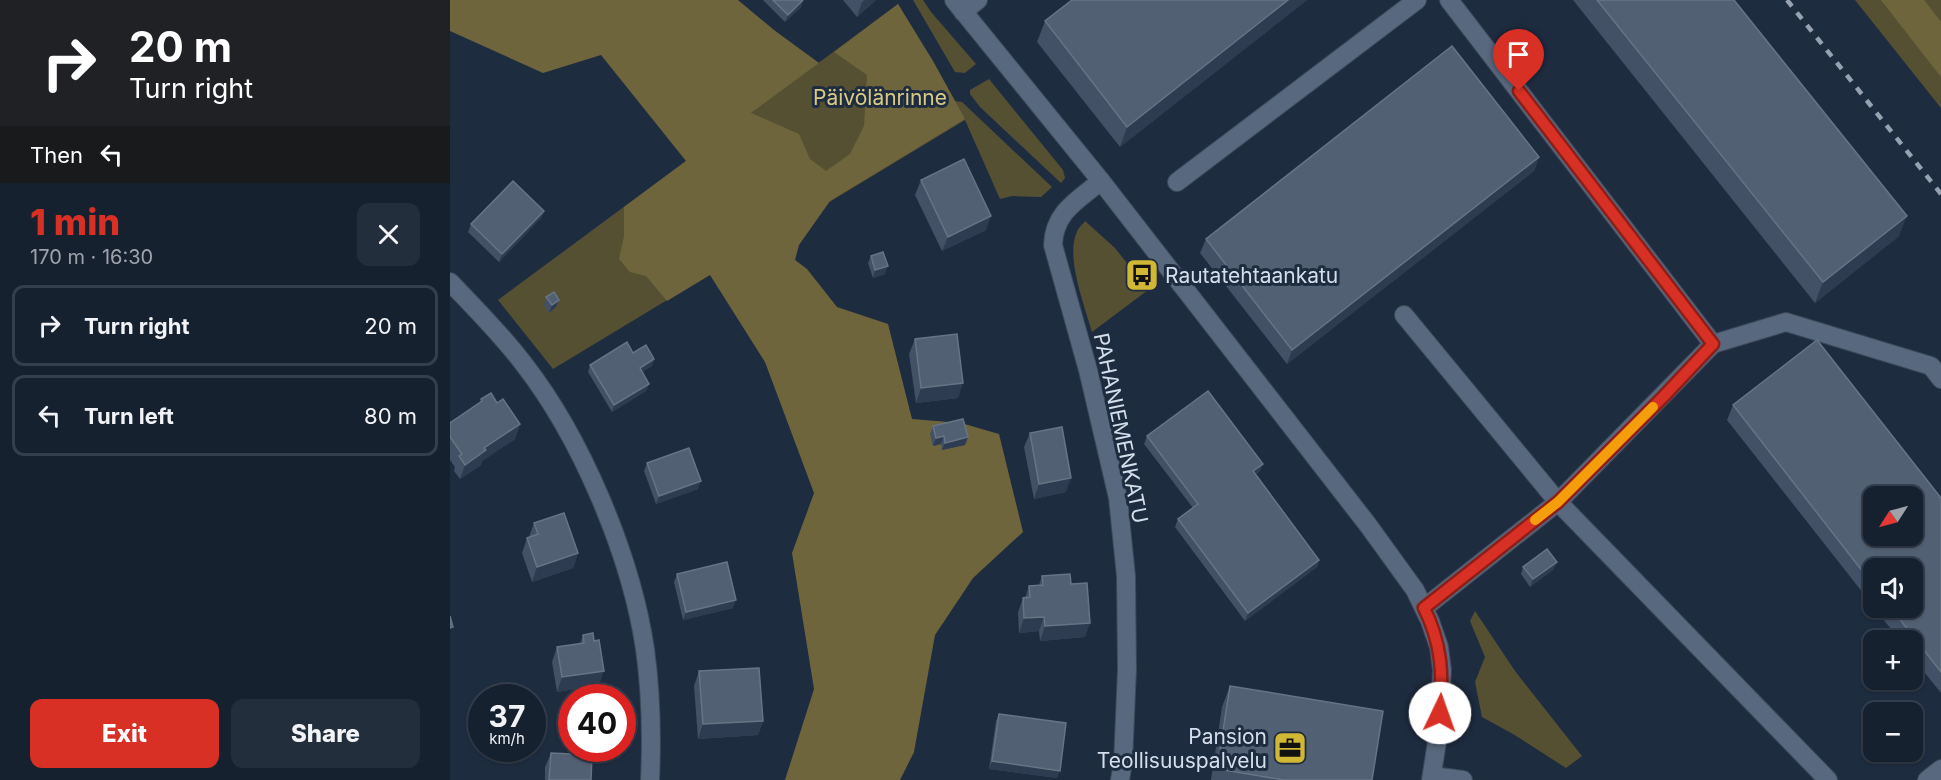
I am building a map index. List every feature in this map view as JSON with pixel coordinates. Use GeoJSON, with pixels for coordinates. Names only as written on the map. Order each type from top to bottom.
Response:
{"type":"FeatureCollection","features":[{"type":"Feature","properties":{"kind":"street"},"geometry":{"type":"LineString","coordinates":[[978,0],[959,6],[1101,181],[1368,525],[1415,590],[1439,647],[1442,670],[1439,729],[1431,778],[1463,780]]}},
{"type":"Feature","properties":{"kind":"street"},"geometry":{"type":"LineString","coordinates":[[1177,182],[1417,0]]}},
{"type":"Feature","properties":{"kind":"street"},"geometry":{"type":"LineString","coordinates":[[1449,0],[1713,344]]}},
{"type":"Feature","properties":{"kind":"street","name":"PAHANIEMENKATU"},"geometry":{"type":"LineString","coordinates":[[1101,181],[1064,212],[1056,225],[1053,245],[1088,370],[1118,498],[1126,588],[1127,669],[1123,763],[1120,780]]}},
{"type":"Feature","properties":{"kind":"street"},"geometry":{"type":"LineString","coordinates":[[450,282],[489,322],[524,363],[544,392],[577,450],[605,512],[628,580],[645,648],[650,699],[650,780]]}},
{"type":"Feature","properties":{"kind":"street"},"geometry":{"type":"LineString","coordinates":[[1404,315],[1558,502],[1828,780]]}},
{"type":"Feature","properties":{"kind":"street"},"geometry":{"type":"LineString","coordinates":[[1424,608],[1558,502],[1713,344],[1786,322],[1931,366],[1941,379]]}},
{"type":"Feature","properties":{"kind":"street"},"geometry":{"type":"LineString","coordinates":[[1927,780],[1941,769]]}},
{"type":"Feature","properties":{"kind":"green space"},"geometry":{"type":"Polygon","coordinates":[[[450,0],[738,0],[819,63],[751,113],[799,134],[810,159],[826,171],[850,154],[864,126],[867,75],[834,52],[898,4],[933,61],[965,119],[830,201],[799,245],[795,260],[807,269],[837,307],[888,324],[912,419],[961,423],[999,434],[1023,532],[973,578],[935,635],[914,752],[900,780],[785,780],[814,689],[792,553],[814,493],[765,362],[710,275],[667,301],[646,276],[630,272],[619,259],[624,236],[624,207],[686,161],[601,55],[543,73],[450,31],[450,0]]]}},
{"type":"Feature","properties":{"kind":"green space"},"geometry":{"type":"Polygon","coordinates":[[[913,0],[923,0],[976,64],[965,73],[955,72],[913,0]]]}},
{"type":"Feature","properties":{"kind":"green space"},"geometry":{"type":"Polygon","coordinates":[[[1855,0],[1941,0],[1941,108],[1855,0]]]}},
{"type":"Feature","properties":{"kind":"green space"},"geometry":{"type":"Polygon","coordinates":[[[1881,0],[1924,0],[1941,22],[1941,77],[1881,0]]]}},
{"type":"Feature","properties":{"kind":"green space","name":"Päivölänrinne"},"geometry":{"type":"Polygon","coordinates":[[[898,4],[955,101],[962,102],[1052,187],[1041,197],[1012,196],[1000,199],[965,120],[553,369],[498,300],[898,4]]]}},
{"type":"Feature","properties":{"kind":"green space"},"geometry":{"type":"Polygon","coordinates":[[[989,79],[1063,170],[1065,178],[1061,183],[980,107],[970,94],[970,90],[989,79]]]}},
{"type":"Feature","properties":{"kind":"green space"},"geometry":{"type":"Polygon","coordinates":[[[1085,221],[1115,248],[1148,290],[1092,332],[1077,282],[1073,254],[1077,232],[1085,221]]]}},
{"type":"Feature","properties":{"kind":"green space"},"geometry":{"type":"Polygon","coordinates":[[[1475,611],[1515,671],[1582,756],[1566,768],[1482,717],[1475,682],[1485,657],[1470,621],[1475,611]]]}},
{"type":"Feature","properties":{"kind":"building"},"geometry":{"type":"Polygon","coordinates":[[[773,0],[803,0],[788,15],[773,0]]]}},
{"type":"Feature","properties":{"kind":"building"},"geometry":{"type":"Polygon","coordinates":[[[1072,0],[1288,0],[1127,127],[1045,21],[1072,0]]]}},
{"type":"Feature","properties":{"kind":"building"},"geometry":{"type":"Polygon","coordinates":[[[1597,0],[1734,0],[1907,216],[1823,282],[1597,0]]]}},
{"type":"Feature","properties":{"kind":"building"},"geometry":{"type":"Polygon","coordinates":[[[1452,46],[1539,157],[1292,350],[1206,239],[1452,46]]]}},
{"type":"Feature","properties":{"kind":"building"},"geometry":{"type":"Polygon","coordinates":[[[964,159],[991,216],[948,237],[921,180],[964,159]]]}},
{"type":"Feature","properties":{"kind":"building"},"geometry":{"type":"Polygon","coordinates":[[[513,181],[544,211],[502,254],[471,224],[513,181]]]}},
{"type":"Feature","properties":{"kind":"building"},"geometry":{"type":"Polygon","coordinates":[[[883,252],[888,266],[875,270],[871,256],[883,252]]]}},
{"type":"Feature","properties":{"kind":"building"},"geometry":{"type":"Polygon","coordinates":[[[554,292],[559,300],[552,305],[546,297],[554,292]]]}},
{"type":"Feature","properties":{"kind":"building"},"geometry":{"type":"Polygon","coordinates":[[[957,334],[963,383],[921,388],[915,339],[957,334]]]}},
{"type":"Feature","properties":{"kind":"building"},"geometry":{"type":"Polygon","coordinates":[[[1817,340],[1941,498],[1941,672],[1923,649],[1923,630],[1908,630],[1899,618],[1923,618],[1923,558],[1863,558],[1863,572],[1733,405],[1817,340]]]}},
{"type":"Feature","properties":{"kind":"building"},"geometry":{"type":"Polygon","coordinates":[[[627,342],[633,353],[646,345],[654,359],[640,368],[649,384],[614,405],[590,365],[627,342]]]}},
{"type":"Feature","properties":{"kind":"building"},"geometry":{"type":"Polygon","coordinates":[[[1208,391],[1263,464],[1253,471],[1319,560],[1248,613],[1178,519],[1198,504],[1147,436],[1208,391]]]}},
{"type":"Feature","properties":{"kind":"building"},"geometry":{"type":"Polygon","coordinates":[[[491,393],[497,403],[503,399],[520,424],[484,448],[486,450],[465,465],[459,456],[462,454],[450,437],[450,423],[491,393]]]}},
{"type":"Feature","properties":{"kind":"building"},"geometry":{"type":"Polygon","coordinates":[[[963,419],[968,437],[945,443],[944,436],[936,438],[933,426],[963,419]]]}},
{"type":"Feature","properties":{"kind":"building"},"geometry":{"type":"Polygon","coordinates":[[[1062,427],[1071,478],[1039,484],[1030,433],[1062,427]]]}},
{"type":"Feature","properties":{"kind":"building"},"geometry":{"type":"Polygon","coordinates":[[[689,448],[701,481],[659,496],[647,463],[689,448]]]}},
{"type":"Feature","properties":{"kind":"building"},"geometry":{"type":"Polygon","coordinates":[[[564,513],[578,553],[537,567],[527,538],[538,534],[534,523],[564,513]]]}},
{"type":"Feature","properties":{"kind":"building"},"geometry":{"type":"Polygon","coordinates":[[[1547,549],[1557,562],[1533,579],[1523,567],[1547,549]]]}},
{"type":"Feature","properties":{"kind":"building"},"geometry":{"type":"Polygon","coordinates":[[[727,562],[736,600],[686,612],[677,574],[727,562]]]}},
{"type":"Feature","properties":{"kind":"building"},"geometry":{"type":"Polygon","coordinates":[[[1070,574],[1071,584],[1087,583],[1090,623],[1045,626],[1044,617],[1024,618],[1023,598],[1030,597],[1029,586],[1043,585],[1042,576],[1070,574]]]}},
{"type":"Feature","properties":{"kind":"building"},"geometry":{"type":"Polygon","coordinates":[[[593,633],[594,641],[599,640],[604,671],[562,677],[557,647],[584,643],[583,635],[593,633]]]}},
{"type":"Feature","properties":{"kind":"building"},"geometry":{"type":"Polygon","coordinates":[[[759,668],[763,721],[703,724],[699,671],[759,668]]]}},
{"type":"Feature","properties":{"kind":"building"},"geometry":{"type":"Polygon","coordinates":[[[1230,686],[1383,711],[1372,780],[1284,780],[1217,769],[1230,686]]]}},
{"type":"Feature","properties":{"kind":"building"},"geometry":{"type":"Polygon","coordinates":[[[999,714],[1066,723],[1060,771],[992,761],[999,714]]]}},
{"type":"Feature","properties":{"kind":"building"},"geometry":{"type":"Polygon","coordinates":[[[551,753],[558,753],[558,762],[592,762],[591,780],[549,780],[551,753]]]}},
{"type":"Feature","properties":{"kind":"railway"},"geometry":{"type":"LineString","coordinates":[[1787,0],[1941,194]]}},
{"type":"Feature","properties":{"kind":"slow traffic"},"geometry":{"type":"LineString","coordinates":[[1535,520],[1558,502],[1653,407]]}},
{"type":"Feature","properties":{"kind":"place","name":"Rautatehtaankatu"},"geometry":{"type":"Point","coordinates":[1142,275]}},
{"type":"Feature","properties":{"kind":"place","name":"Pansion Teollisuuspalvelu"},"geometry":{"type":"Point","coordinates":[1290,748]}},
{"type":"Feature","properties":{"kind":"route"},"geometry":{"type":"LineString","coordinates":[[1440,713],[1442,670],[1439,647],[1424,608],[1558,502],[1713,344],[1519,91]]}}]}
